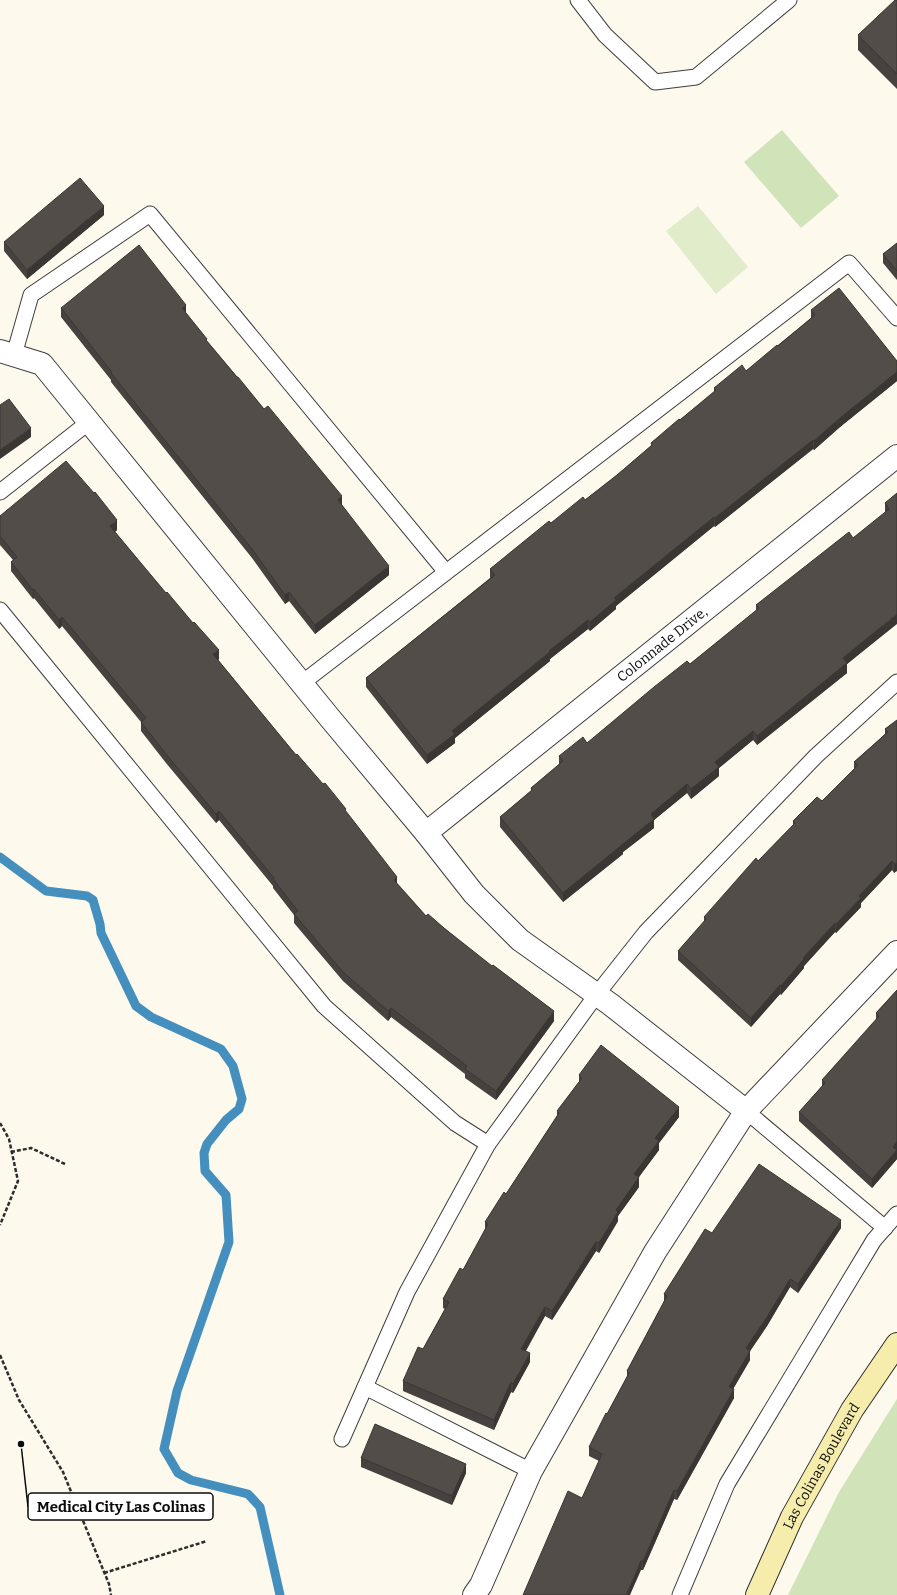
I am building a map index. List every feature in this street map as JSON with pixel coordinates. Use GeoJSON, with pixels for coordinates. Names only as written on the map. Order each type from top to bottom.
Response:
{"type":"FeatureCollection","features":[{"type":"Feature","properties":{"kind":"main road","name":"Las Colinas Boulevard"},"geometry":{"type":"LineString","coordinates":[[757,1595],[792,1517],[852,1410],[897,1344]]}},
{"type":"Feature","properties":{"kind":"street"},"geometry":{"type":"LineString","coordinates":[[7,353],[42,364],[426,833],[474,894],[520,940],[597,994],[746,1111]]}},
{"type":"Feature","properties":{"kind":"street","name":"Colonnade Drive,"},"geometry":{"type":"LineString","coordinates":[[426,833],[897,456]]}},
{"type":"Feature","properties":{"kind":"street"},"geometry":{"type":"LineString","coordinates":[[474,1595],[481,1585],[531,1471],[655,1252],[746,1111],[897,952]]}},
{"type":"Feature","properties":{"kind":"lane"},"geometry":{"type":"LineString","coordinates":[[578,0],[605,35],[655,82],[696,77],[789,0]]}},
{"type":"Feature","properties":{"kind":"lane"},"geometry":{"type":"LineString","coordinates":[[7,353],[31,295],[150,214],[446,572]]}},
{"type":"Feature","properties":{"kind":"lane"},"geometry":{"type":"LineString","coordinates":[[302,683],[849,263],[897,318]]}},
{"type":"Feature","properties":{"kind":"lane"},"geometry":{"type":"LineString","coordinates":[[0,492],[89,422]]}},
{"type":"Feature","properties":{"kind":"lane"},"geometry":{"type":"LineString","coordinates":[[0,610],[324,1006],[455,1123],[488,1144]]}},
{"type":"Feature","properties":{"kind":"lane"},"geometry":{"type":"LineString","coordinates":[[342,1439],[407,1292],[488,1144],[597,994],[646,932],[816,756],[897,682]]}},
{"type":"Feature","properties":{"kind":"lane"},"geometry":{"type":"LineString","coordinates":[[746,1111],[885,1228]]}},
{"type":"Feature","properties":{"kind":"lane"},"geometry":{"type":"LineString","coordinates":[[680,1595],[727,1484],[874,1240],[897,1214]]}},
{"type":"Feature","properties":{"kind":"lane"},"geometry":{"type":"LineString","coordinates":[[365,1387],[531,1471]]}},
{"type":"Feature","properties":{"kind":"path"},"geometry":{"type":"LineString","coordinates":[[0,1123],[9,1138],[18,1181],[0,1225]]}},
{"type":"Feature","properties":{"kind":"path"},"geometry":{"type":"LineString","coordinates":[[12,1152],[32,1148],[65,1164]]}},
{"type":"Feature","properties":{"kind":"path"},"geometry":{"type":"LineString","coordinates":[[0,1355],[19,1400],[63,1472],[104,1573],[111,1595]]}},
{"type":"Feature","properties":{"kind":"path"},"geometry":{"type":"LineString","coordinates":[[104,1573],[206,1541]]}},
{"type":"Feature","properties":{"kind":"green space"},"geometry":{"type":"Polygon","coordinates":[[[782,130],[839,196],[801,228],[744,162],[782,130]]]}},
{"type":"Feature","properties":{"kind":"green space"},"geometry":{"type":"Polygon","coordinates":[[[698,206],[748,267],[716,294],[666,231],[698,206]]]}},
{"type":"Feature","properties":{"kind":"green space"},"geometry":{"type":"Polygon","coordinates":[[[897,1399],[897,1595],[788,1595],[839,1492],[897,1399]]]}},
{"type":"Feature","properties":{"kind":"building"},"geometry":{"type":"Polygon","coordinates":[[[895,0],[897,0],[897,74],[858,35],[895,0]]]}},
{"type":"Feature","properties":{"kind":"building"},"geometry":{"type":"Polygon","coordinates":[[[80,178],[104,206],[27,270],[4,242],[80,178]]]}},
{"type":"Feature","properties":{"kind":"building"},"geometry":{"type":"Polygon","coordinates":[[[897,243],[897,271],[883,254],[897,243]]]}},
{"type":"Feature","properties":{"kind":"building"},"geometry":{"type":"Polygon","coordinates":[[[139,245],[186,305],[182,308],[207,339],[206,340],[264,409],[268,406],[342,496],[338,500],[389,566],[315,625],[289,592],[285,595],[252,549],[61,308],[139,245]]]}},
{"type":"Feature","properties":{"kind":"building"},"geometry":{"type":"Polygon","coordinates":[[[839,288],[897,361],[897,372],[814,441],[813,440],[715,518],[714,517],[614,598],[616,600],[590,622],[588,620],[549,651],[550,652],[452,731],[455,734],[427,755],[366,678],[495,575],[490,569],[549,521],[551,523],[583,497],[585,500],[617,475],[652,445],[651,443],[716,390],[714,388],[742,365],[746,371],[777,345],[778,346],[815,315],[811,310],[839,288]]]}},
{"type":"Feature","properties":{"kind":"building"},"geometry":{"type":"Polygon","coordinates":[[[9,399],[31,428],[0,450],[0,405],[9,399]]]}},
{"type":"Feature","properties":{"kind":"building"},"geometry":{"type":"Polygon","coordinates":[[[66,461],[94,493],[95,492],[117,520],[110,526],[166,593],[167,592],[193,623],[194,622],[219,650],[213,654],[296,755],[297,754],[323,784],[325,783],[346,809],[345,810],[397,877],[394,880],[426,916],[428,914],[492,966],[493,965],[554,1011],[496,1091],[465,1069],[467,1066],[391,1008],[388,1011],[343,972],[294,914],[298,911],[273,879],[274,878],[219,811],[216,814],[141,722],[146,718],[62,617],[59,620],[11,562],[17,557],[0,536],[0,516],[66,461]]]}},
{"type":"Feature","properties":{"kind":"building"},"geometry":{"type":"Polygon","coordinates":[[[897,493],[897,614],[843,658],[847,663],[757,736],[753,731],[715,762],[719,767],[691,789],[687,784],[651,814],[654,819],[563,893],[500,817],[563,761],[559,756],[583,737],[587,743],[687,661],[690,664],[759,608],[756,605],[849,532],[853,538],[889,509],[885,503],[897,493]]]}},
{"type":"Feature","properties":{"kind":"building"},"geometry":{"type":"Polygon","coordinates":[[[897,720],[897,862],[894,864],[892,861],[859,896],[861,898],[836,924],[835,923],[803,958],[804,959],[781,986],[780,985],[751,1018],[678,951],[706,919],[704,917],[756,858],[758,861],[795,823],[793,821],[817,797],[822,801],[858,765],[854,762],[888,732],[885,729],[897,720]]]}},
{"type":"Feature","properties":{"kind":"building"},"geometry":{"type":"Polygon","coordinates":[[[897,990],[897,1142],[893,1147],[897,1150],[872,1179],[799,1112],[825,1083],[822,1080],[879,1016],[876,1013],[897,990]]]}},
{"type":"Feature","properties":{"kind":"building"},"geometry":{"type":"Polygon","coordinates":[[[601,1045],[679,1107],[655,1138],[659,1141],[634,1174],[639,1177],[616,1210],[618,1212],[599,1243],[596,1242],[552,1311],[545,1307],[521,1349],[530,1353],[513,1384],[511,1382],[494,1420],[403,1381],[418,1347],[423,1349],[449,1302],[443,1299],[460,1268],[463,1270],[488,1224],[485,1222],[504,1192],[506,1194],[559,1113],[557,1111],[582,1078],[579,1075],[601,1045]]]}},
{"type":"Feature","properties":{"kind":"building"},"geometry":{"type":"Polygon","coordinates":[[[759,1164],[841,1220],[798,1284],[790,1279],[746,1348],[750,1351],[729,1387],[734,1389],[677,1491],[674,1490],[643,1561],[641,1561],[626,1595],[523,1595],[568,1491],[582,1498],[602,1454],[589,1447],[606,1413],[607,1414],[629,1373],[627,1371],[667,1296],[664,1294],[705,1229],[712,1233],[759,1164]]]}},
{"type":"Feature","properties":{"kind":"building"},"geometry":{"type":"Polygon","coordinates":[[[375,1424],[466,1464],[452,1496],[361,1458],[375,1424]]]}},
{"type":"Feature","properties":{"kind":"waterway"},"geometry":{"type":"LineString","coordinates":[[0,857],[46,891],[87,896],[93,900],[101,933],[136,1006],[151,1017],[221,1049],[233,1066],[242,1099],[239,1109],[226,1120],[207,1144],[204,1153],[205,1171],[226,1195],[229,1242],[177,1391],[164,1449],[178,1473],[191,1480],[248,1494],[260,1507],[280,1595]]}},
{"type":"Feature","properties":{"kind":"place","name":"Medical City Las Colinas"},"geometry":{"type":"Point","coordinates":[21,1444]}}]}
